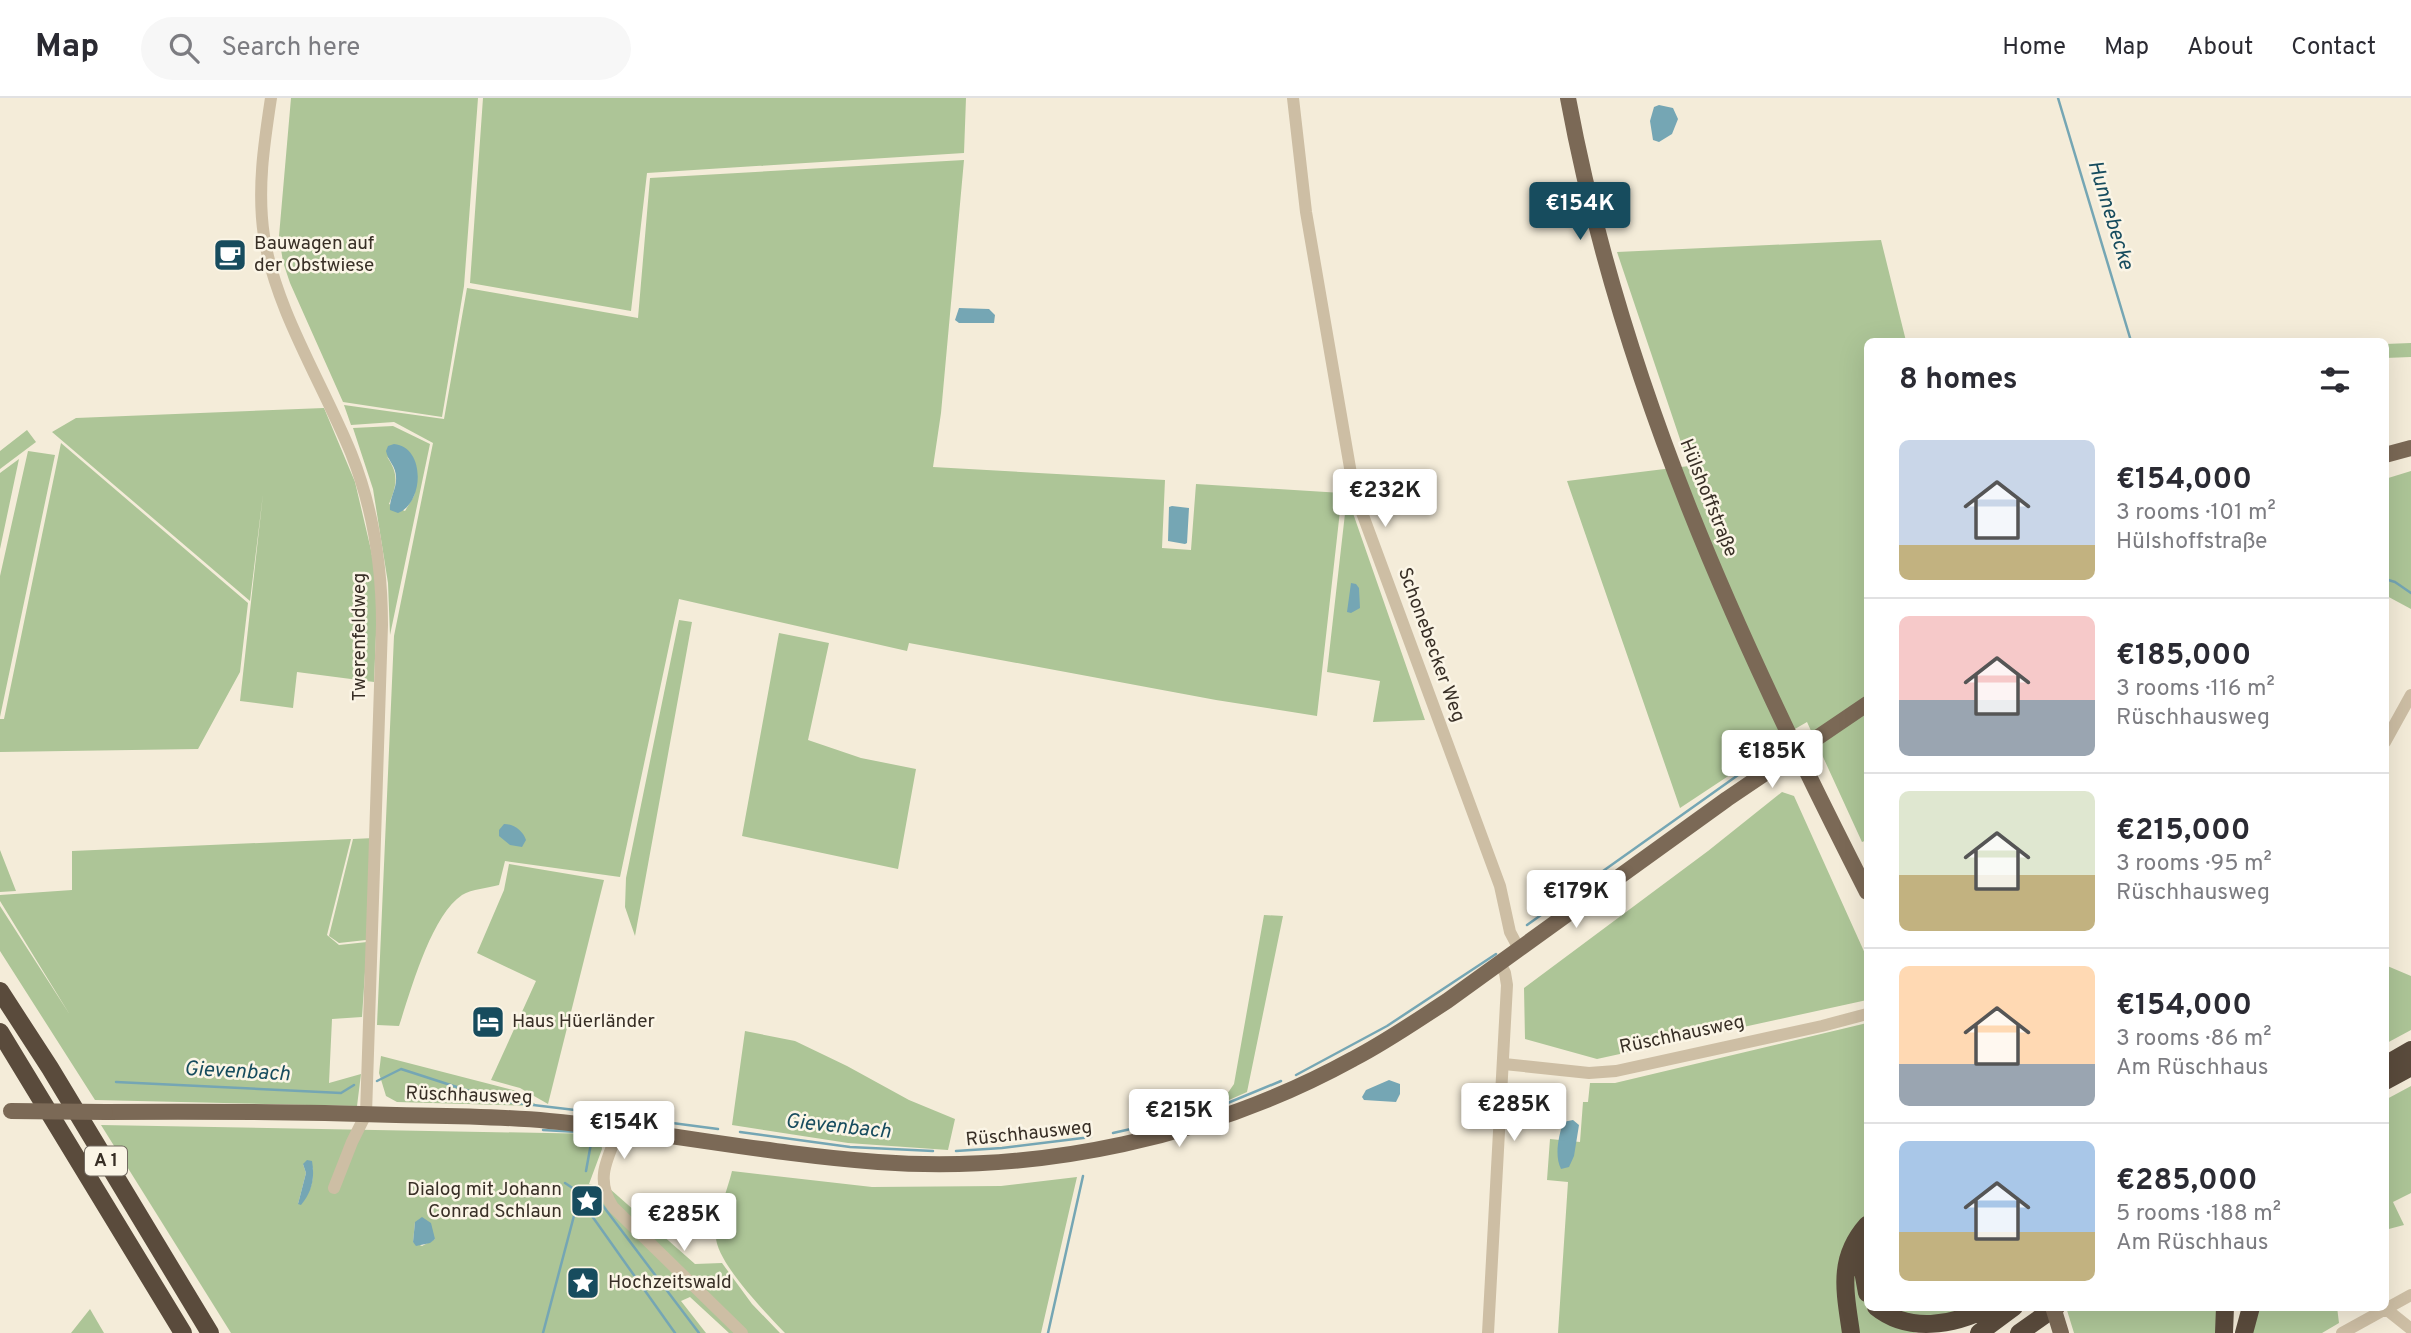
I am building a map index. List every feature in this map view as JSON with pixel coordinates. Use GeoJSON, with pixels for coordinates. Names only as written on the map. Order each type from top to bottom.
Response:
{"type":"FeatureCollection","features":[{"type":"Feature","properties":{"kind":"highway","name":"A 1"},"geometry":{"type":"LineString","coordinates":[[0,992],[50,1068],[210,1333]]}},
{"type":"Feature","properties":{"kind":"highway","name":"A 1"},"geometry":{"type":"LineString","coordinates":[[0,1032],[183,1333]]}},
{"type":"Feature","properties":{"kind":"highway"},"geometry":{"type":"LineString","coordinates":[[2389,1063],[2411,1050]]}},
{"type":"Feature","properties":{"kind":"highway"},"geometry":{"type":"LineString","coordinates":[[2389,1080],[2411,1067]]}},
{"type":"Feature","properties":{"kind":"highway"},"geometry":{"type":"LineString","coordinates":[[1851,1333],[1845,1286],[1846,1266],[1852,1246],[1864,1228]]}},
{"type":"Feature","properties":{"kind":"highway"},"geometry":{"type":"LineString","coordinates":[[1881,1311],[1899,1325],[1918,1330],[1950,1325],[1981,1311]]}},
{"type":"Feature","properties":{"kind":"highway"},"geometry":{"type":"LineString","coordinates":[[1979,1333],[2009,1311]]}},
{"type":"Feature","properties":{"kind":"highway"},"geometry":{"type":"LineString","coordinates":[[2004,1333],[2034,1311]]}},
{"type":"Feature","properties":{"kind":"highway"},"geometry":{"type":"LineString","coordinates":[[2019,1333],[2049,1311]]}},
{"type":"Feature","properties":{"kind":"highway"},"geometry":{"type":"LineString","coordinates":[[2224,1333],[2225,1311]]}},
{"type":"Feature","properties":{"kind":"highway"},"geometry":{"type":"LineString","coordinates":[[2244,1333],[2250,1311]]}},
{"type":"Feature","properties":{"kind":"main road","name":"Hülshoffstraße"},"geometry":{"type":"LineString","coordinates":[[1568,98],[1585,184],[1606,267],[1656,423],[1707,555],[1796,751],[1864,886]]}},
{"type":"Feature","properties":{"kind":"main road"},"geometry":{"type":"LineString","coordinates":[[2389,454],[2411,448]]}},
{"type":"Feature","properties":{"kind":"main road","name":"Rüschhausweg"},"geometry":{"type":"LineString","coordinates":[[5,1111],[366,1114],[499,1118],[620,1128],[809,1155],[880,1162],[977,1163],[1057,1156],[1096,1149],[1209,1121],[1304,1083],[1392,1037],[1796,751],[1864,706]]}},
{"type":"Feature","properties":{"kind":"main road"},"geometry":{"type":"LineString","coordinates":[[2055,1311],[2061,1333]]}},
{"type":"Feature","properties":{"kind":"street","name":"Twerenfeldweg"},"geometry":{"type":"LineString","coordinates":[[271,98],[261,167],[261,204],[266,247],[287,311],[351,453],[364,490],[378,554],[381,585],[382,625],[366,1114]]}},
{"type":"Feature","properties":{"kind":"street","name":"Schonebecker Weg"},"geometry":{"type":"LineString","coordinates":[[1293,98],[1306,212],[1351,479],[1500,886],[1510,932],[1519,949]]}},
{"type":"Feature","properties":{"kind":"street"},"geometry":{"type":"LineString","coordinates":[[2389,735],[2411,695]]}},
{"type":"Feature","properties":{"kind":"street"},"geometry":{"type":"LineString","coordinates":[[1488,1333],[1507,985],[1500,963]]}},
{"type":"Feature","properties":{"kind":"street","name":"Rüschhausweg"},"geometry":{"type":"LineString","coordinates":[[1504,1064],[1588,1073],[1616,1071],[1864,1015]]}},
{"type":"Feature","properties":{"kind":"street"},"geometry":{"type":"LineString","coordinates":[[334,1188],[366,1114]]}},
{"type":"Feature","properties":{"kind":"street"},"geometry":{"type":"LineString","coordinates":[[620,1128],[604,1170],[603,1190],[607,1198],[613,1207],[742,1333]]}},
{"type":"Feature","properties":{"kind":"street"},"geometry":{"type":"LineString","coordinates":[[2389,1307],[2411,1295]]}},
{"type":"Feature","properties":{"kind":"street"},"geometry":{"type":"LineString","coordinates":[[2342,1333],[2382,1311]]}},
{"type":"Feature","properties":{"kind":"street"},"geometry":{"type":"LineString","coordinates":[[2388,1311],[2411,1329]]}},
{"type":"Feature","properties":{"kind":"green space"},"geometry":{"type":"Polygon","coordinates":[[[291,98],[478,98],[464,286],[442,417],[343,402],[283,262],[279,236],[291,98]]]}},
{"type":"Feature","properties":{"kind":"green space"},"geometry":{"type":"Polygon","coordinates":[[[483,98],[966,98],[964,153],[647,173],[631,311],[470,283],[483,98]]]}},
{"type":"Feature","properties":{"kind":"green space"},"geometry":{"type":"Polygon","coordinates":[[[964,160],[941,413],[933,467],[1165,480],[1162,548],[1191,550],[1196,484],[1342,493],[1317,716],[909,643],[907,651],[679,599],[620,877],[505,861],[499,885],[462,895],[441,919],[423,955],[399,1026],[377,1025],[394,636],[433,443],[394,422],[351,425],[344,405],[444,419],[467,288],[638,318],[650,178],[964,160]]]}},
{"type":"Feature","properties":{"kind":"green space"},"geometry":{"type":"Polygon","coordinates":[[[1881,240],[1905,338],[1864,338],[1864,841],[1862,842],[1807,722],[1767,745],[1745,765],[1680,808],[1567,481],[1689,466],[1617,252],[1881,240]]]}},
{"type":"Feature","properties":{"kind":"green space"},"geometry":{"type":"Polygon","coordinates":[[[2411,343],[2411,357],[2389,358],[2389,344],[2411,343]]]}},
{"type":"Feature","properties":{"kind":"green space"},"geometry":{"type":"Polygon","coordinates":[[[324,408],[355,482],[378,588],[374,682],[297,672],[293,708],[240,701],[263,494],[250,601],[52,432],[76,418],[324,408]]]}},
{"type":"Feature","properties":{"kind":"green space"},"geometry":{"type":"Polygon","coordinates":[[[393,426],[430,444],[390,635],[388,583],[373,489],[353,428],[393,426]],[[387,457],[394,469],[396,480],[389,504],[405,511],[414,496],[417,482],[387,457]]]}},
{"type":"Feature","properties":{"kind":"green space"},"geometry":{"type":"Polygon","coordinates":[[[27,430],[36,442],[0,469],[0,451],[27,430]]]}},
{"type":"Feature","properties":{"kind":"green space"},"geometry":{"type":"Polygon","coordinates":[[[61,443],[248,603],[240,672],[198,749],[0,752],[0,719],[4,719],[61,443]]]}},
{"type":"Feature","properties":{"kind":"green space"},"geometry":{"type":"Polygon","coordinates":[[[28,451],[55,455],[0,717],[0,576],[28,451]]]}},
{"type":"Feature","properties":{"kind":"green space"},"geometry":{"type":"Polygon","coordinates":[[[19,459],[0,549],[0,473],[19,459]]]}},
{"type":"Feature","properties":{"kind":"green space"},"geometry":{"type":"Polygon","coordinates":[[[2411,471],[2411,609],[2389,597],[2389,478],[2411,471]]]}},
{"type":"Feature","properties":{"kind":"green space"},"geometry":{"type":"Polygon","coordinates":[[[1347,496],[1425,720],[1373,722],[1380,681],[1327,672],[1347,496]]]}},
{"type":"Feature","properties":{"kind":"green space"},"geometry":{"type":"Polygon","coordinates":[[[679,620],[692,622],[635,936],[625,907],[626,878],[679,620]]]}},
{"type":"Feature","properties":{"kind":"green space"},"geometry":{"type":"Polygon","coordinates":[[[779,633],[829,643],[808,740],[861,758],[916,769],[898,869],[742,836],[779,633]]]}},
{"type":"Feature","properties":{"kind":"green space"},"geometry":{"type":"Polygon","coordinates":[[[1782,792],[1794,796],[1864,951],[1864,1001],[1597,1059],[1525,1039],[1524,988],[1708,851],[1782,792]]]}},
{"type":"Feature","properties":{"kind":"green space"},"geometry":{"type":"Polygon","coordinates":[[[374,838],[366,940],[339,943],[329,936],[353,839],[374,838]]]}},
{"type":"Feature","properties":{"kind":"green space"},"geometry":{"type":"Polygon","coordinates":[[[351,839],[327,935],[339,945],[367,942],[362,1017],[332,1019],[329,1083],[361,1074],[357,1106],[95,1100],[0,951],[0,906],[70,1015],[0,901],[0,895],[72,890],[72,851],[351,839]]]}},
{"type":"Feature","properties":{"kind":"green space"},"geometry":{"type":"Polygon","coordinates":[[[0,850],[16,891],[0,892],[0,850]]]}},
{"type":"Feature","properties":{"kind":"green space"},"geometry":{"type":"Polygon","coordinates":[[[509,864],[604,880],[548,1104],[520,1088],[491,1080],[536,981],[477,953],[504,890],[509,864]]]}},
{"type":"Feature","properties":{"kind":"green space"},"geometry":{"type":"Polygon","coordinates":[[[1264,915],[1283,916],[1247,1092],[1220,1104],[1234,1084],[1264,915]]]}},
{"type":"Feature","properties":{"kind":"green space"},"geometry":{"type":"Polygon","coordinates":[[[2389,967],[2411,976],[2411,1030],[2389,1042],[2389,967]]]}},
{"type":"Feature","properties":{"kind":"green space"},"geometry":{"type":"Polygon","coordinates":[[[1864,1024],[1864,1217],[1856,1226],[1844,1333],[1558,1333],[1568,1182],[1547,1180],[1550,1139],[1580,1142],[1583,1102],[1588,1102],[1590,1083],[1615,1083],[1864,1024]]]}},
{"type":"Feature","properties":{"kind":"green space"},"geometry":{"type":"Polygon","coordinates":[[[745,1031],[795,1041],[909,1100],[955,1119],[948,1150],[848,1143],[732,1125],[745,1031]]]}},
{"type":"Feature","properties":{"kind":"green space"},"geometry":{"type":"Polygon","coordinates":[[[381,1056],[517,1091],[538,1106],[397,1102],[386,1096],[379,1073],[381,1056]]]}},
{"type":"Feature","properties":{"kind":"green space"},"geometry":{"type":"Polygon","coordinates":[[[2411,1086],[2411,1193],[2393,1202],[2404,1225],[2389,1229],[2389,1098],[2411,1086]]]}},
{"type":"Feature","properties":{"kind":"green space"},"geometry":{"type":"Polygon","coordinates":[[[101,1125],[600,1134],[602,1149],[589,1184],[610,1189],[695,1264],[722,1263],[752,1304],[780,1333],[729,1333],[690,1297],[681,1301],[706,1333],[231,1333],[101,1125]],[[303,1164],[306,1173],[298,1204],[306,1196],[312,1179],[313,1168],[303,1164]],[[415,1222],[413,1242],[422,1246],[435,1239],[415,1222]]]}},
{"type":"Feature","properties":{"kind":"green space"},"geometry":{"type":"Polygon","coordinates":[[[732,1171],[872,1187],[1001,1186],[1077,1177],[1041,1333],[785,1333],[732,1272],[718,1246],[718,1220],[732,1171]]]}},
{"type":"Feature","properties":{"kind":"green space"},"geometry":{"type":"Polygon","coordinates":[[[1851,1258],[1864,1293],[1864,1311],[1875,1311],[1890,1325],[1917,1333],[1855,1333],[1851,1258]]]}},
{"type":"Feature","properties":{"kind":"green space"},"geometry":{"type":"Polygon","coordinates":[[[90,1309],[104,1333],[71,1333],[90,1309]]]}},
{"type":"Feature","properties":{"kind":"green space"},"geometry":{"type":"Polygon","coordinates":[[[1894,1311],[1971,1311],[1934,1325],[1894,1311]]]}},
{"type":"Feature","properties":{"kind":"green space"},"geometry":{"type":"Polygon","coordinates":[[[2067,1311],[2220,1311],[2218,1333],[2074,1333],[2067,1311]]]}},
{"type":"Feature","properties":{"kind":"green space"},"geometry":{"type":"Polygon","coordinates":[[[2256,1311],[2338,1311],[2339,1323],[2322,1333],[2249,1333],[2256,1311]]]}},
{"type":"Feature","properties":{"kind":"water"},"geometry":{"type":"Polygon","coordinates":[[[1659,105],[1673,108],[1678,119],[1672,134],[1659,142],[1653,140],[1650,121],[1654,107],[1659,105]]]}},
{"type":"Feature","properties":{"kind":"water"},"geometry":{"type":"Polygon","coordinates":[[[959,308],[989,309],[995,315],[994,323],[959,323],[955,320],[959,308]]]}},
{"type":"Feature","properties":{"kind":"water"},"geometry":{"type":"Polygon","coordinates":[[[394,444],[404,447],[412,455],[418,476],[413,498],[407,507],[398,513],[390,510],[396,477],[386,451],[388,446],[394,444]]]}},
{"type":"Feature","properties":{"kind":"water"},"geometry":{"type":"Polygon","coordinates":[[[1169,507],[1189,508],[1185,544],[1168,541],[1169,507]]]}},
{"type":"Feature","properties":{"kind":"water"},"geometry":{"type":"Polygon","coordinates":[[[1351,583],[1359,588],[1360,608],[1351,613],[1347,612],[1351,583]]]}},
{"type":"Feature","properties":{"kind":"water"},"geometry":{"type":"Polygon","coordinates":[[[504,824],[515,827],[523,834],[526,840],[522,847],[510,845],[499,836],[499,830],[504,824]]]}},
{"type":"Feature","properties":{"kind":"water"},"geometry":{"type":"Polygon","coordinates":[[[1389,1080],[1400,1084],[1400,1094],[1396,1102],[1364,1100],[1362,1097],[1366,1090],[1389,1080]]]}},
{"type":"Feature","properties":{"kind":"water"},"geometry":{"type":"Polygon","coordinates":[[[1573,1120],[1579,1125],[1574,1156],[1569,1167],[1561,1169],[1558,1152],[1560,1133],[1563,1122],[1573,1120]]]}},
{"type":"Feature","properties":{"kind":"water"},"geometry":{"type":"Polygon","coordinates":[[[307,1160],[312,1161],[313,1179],[308,1195],[301,1205],[298,1204],[306,1173],[303,1164],[307,1160]]]}},
{"type":"Feature","properties":{"kind":"water"},"geometry":{"type":"Polygon","coordinates":[[[422,1217],[431,1223],[435,1239],[416,1246],[413,1242],[415,1222],[422,1217]]]}},
{"type":"Feature","properties":{"kind":"waterway","name":"Hunnebecke"},"geometry":{"type":"LineString","coordinates":[[2058,98],[2130,338]]}},
{"type":"Feature","properties":{"kind":"waterway"},"geometry":{"type":"LineString","coordinates":[[2389,580],[2411,593]]}},
{"type":"Feature","properties":{"kind":"waterway"},"geometry":{"type":"LineString","coordinates":[[1527,925],[1748,768]]}},
{"type":"Feature","properties":{"kind":"waterway"},"geometry":{"type":"LineString","coordinates":[[1296,1075],[1387,1026],[1496,954]]}},
{"type":"Feature","properties":{"kind":"waterway","name":"Gievenbach"},"geometry":{"type":"LineString","coordinates":[[377,1081],[401,1069],[500,1101],[617,1115]]}},
{"type":"Feature","properties":{"kind":"waterway"},"geometry":{"type":"LineString","coordinates":[[1113,1133],[1206,1112],[1281,1081]]}},
{"type":"Feature","properties":{"kind":"waterway","name":"Gievenbach"},"geometry":{"type":"LineString","coordinates":[[116,1082],[341,1093],[354,1085]]}},
{"type":"Feature","properties":{"kind":"waterway","name":"Gievenbach"},"geometry":{"type":"LineString","coordinates":[[634,1118],[718,1129]]}},
{"type":"Feature","properties":{"kind":"waterway"},"geometry":{"type":"LineString","coordinates":[[543,1130],[579,1132]]}},
{"type":"Feature","properties":{"kind":"waterway"},"geometry":{"type":"LineString","coordinates":[[586,1132],[592,1138],[586,1171]]}},
{"type":"Feature","properties":{"kind":"waterway","name":"Gievenbach"},"geometry":{"type":"LineString","coordinates":[[740,1132],[850,1147],[933,1151]]}},
{"type":"Feature","properties":{"kind":"waterway","name":"Gievenbach"},"geometry":{"type":"LineString","coordinates":[[956,1151],[1091,1137]]}},
{"type":"Feature","properties":{"kind":"waterway","name":"Gievenbach"},"geometry":{"type":"LineString","coordinates":[[1048,1333],[1083,1176]]}},
{"type":"Feature","properties":{"kind":"waterway"},"geometry":{"type":"LineString","coordinates":[[543,1333],[580,1193],[565,1183]]}},
{"type":"Feature","properties":{"kind":"waterway"},"geometry":{"type":"LineString","coordinates":[[600,1202],[699,1333]]}},
{"type":"Feature","properties":{"kind":"waterway"},"geometry":{"type":"LineString","coordinates":[[587,1209],[675,1333]]}},
{"type":"Feature","properties":{"kind":"place","name":"Bauwagen auf der Obstwiese"},"geometry":{"type":"Point","coordinates":[230,255]}},
{"type":"Feature","properties":{"kind":"place","name":"Haus Hüerländer"},"geometry":{"type":"Point","coordinates":[488,1022]}},
{"type":"Feature","properties":{"kind":"place","name":"Dialog mit Johann Conrad Schlaun"},"geometry":{"type":"Point","coordinates":[587,1201]}},
{"type":"Feature","properties":{"kind":"place","name":"Hochzeitswald"},"geometry":{"type":"Point","coordinates":[583,1283]}}]}
